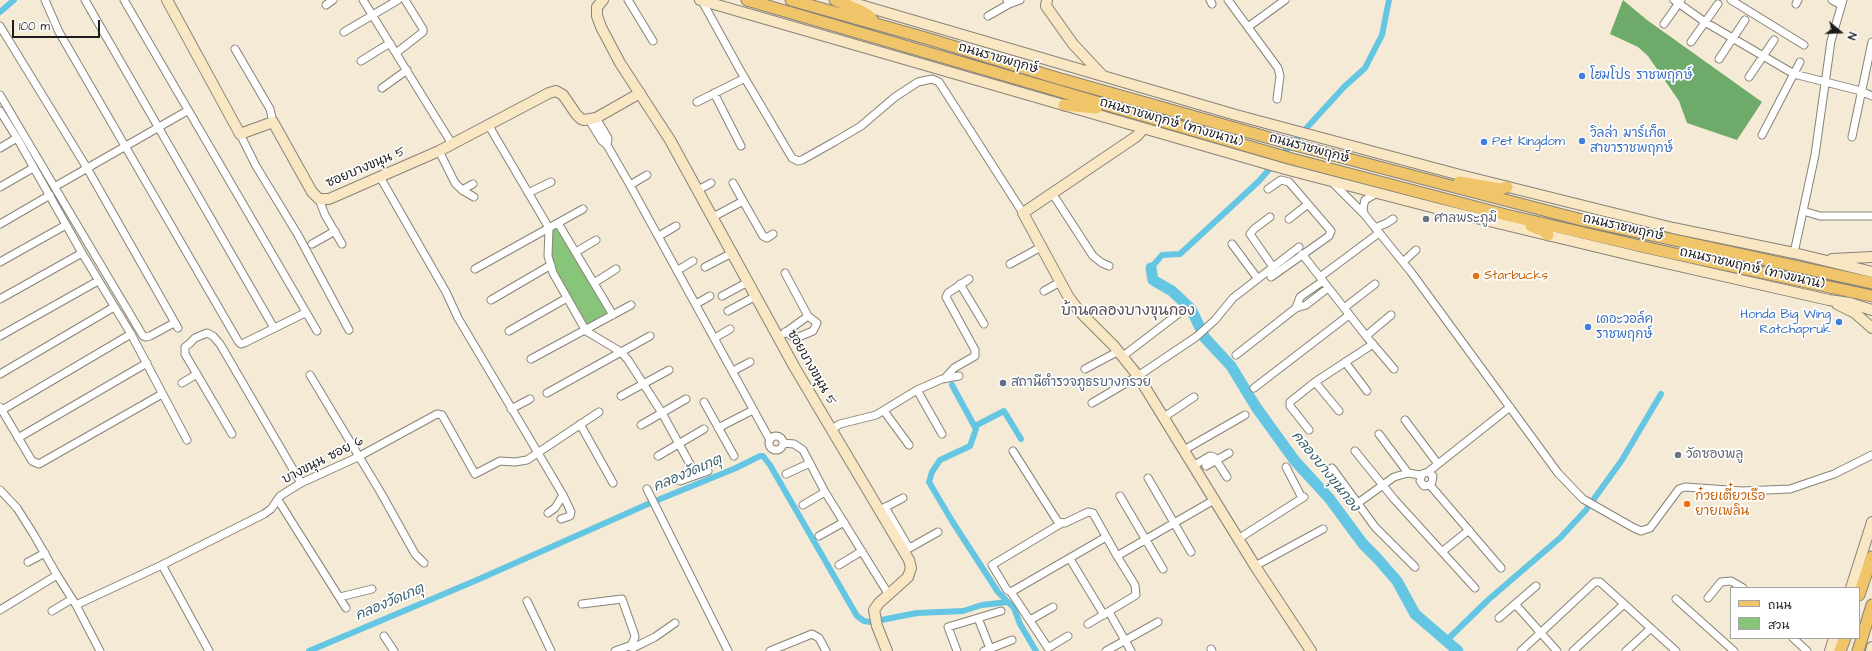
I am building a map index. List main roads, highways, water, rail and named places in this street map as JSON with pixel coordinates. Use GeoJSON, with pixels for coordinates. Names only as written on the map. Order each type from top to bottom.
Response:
{"type":"FeatureCollection","features":[{"type":"Feature","properties":{"kind":"main road","name":"ซอยบางขนุน 5"},"geometry":{"type":"LineString","coordinates":[[167,0],[240,134],[273,122],[312,192],[319,199],[329,199],[439,151],[556,91],[563,95],[581,119],[592,119],[640,93]]}},
{"type":"Feature","properties":{"kind":"main road","name":"ซอยบางขนุน 5"},"geometry":{"type":"LineString","coordinates":[[603,0],[597,7],[596,13],[600,27],[620,63],[670,140],[756,296],[782,335],[832,429],[882,508],[906,550],[911,565],[910,573],[905,580],[876,606],[876,621],[887,651]]}},
{"type":"Feature","properties":{"kind":"main road","name":"ถนนราชพฤกษ์ (ทางขนาน)"},"geometry":{"type":"LineString","coordinates":[[701,0],[1143,129],[1330,181],[1548,235],[1830,300],[1850,303],[1872,310]]}},
{"type":"Feature","properties":{"kind":"main road","name":"ถนนราชพฤกษ์"},"geometry":{"type":"LineString","coordinates":[[747,0],[1122,111],[1292,159],[1506,215],[1674,254],[1872,296]]}},
{"type":"Feature","properties":{"kind":"main road","name":"ถนนราชพฤกษ์"},"geometry":{"type":"LineString","coordinates":[[791,0],[1057,78],[1447,186],[1589,221],[1872,283]]}},
{"type":"Feature","properties":{"kind":"main road"},"geometry":{"type":"LineString","coordinates":[[835,0],[869,16],[875,24]]}},
{"type":"Feature","properties":{"kind":"main road","name":"ถนนราชพฤกษ์ (ทางขนาน)"},"geometry":{"type":"LineString","coordinates":[[843,0],[1310,135],[1507,187],[1673,228],[1794,253],[1872,272]]}},
{"type":"Feature","properties":{"kind":"main road"},"geometry":{"type":"LineString","coordinates":[[1047,0],[1046,6],[1073,44],[1102,76]]}},
{"type":"Feature","properties":{"kind":"main road"},"geometry":{"type":"LineString","coordinates":[[1072,67],[1076,57],[1073,44]]}},
{"type":"Feature","properties":{"kind":"main road"},"geometry":{"type":"LineString","coordinates":[[1064,105],[1122,111]]}},
{"type":"Feature","properties":{"kind":"main road"},"geometry":{"type":"LineString","coordinates":[[1143,129],[1137,136],[1023,213],[1060,282],[1079,311],[1121,354],[1138,376],[1238,539],[1311,651]]}},
{"type":"Feature","properties":{"kind":"main road"},"geometry":{"type":"LineString","coordinates":[[1447,186],[1454,182],[1458,182],[1500,189],[1507,187]]}},
{"type":"Feature","properties":{"kind":"main road"},"geometry":{"type":"LineString","coordinates":[[1506,215],[1513,220],[1544,231],[1548,235]]}},
{"type":"Feature","properties":{"kind":"main road"},"geometry":{"type":"LineString","coordinates":[[1822,260],[1872,257]]}},
{"type":"Feature","properties":{"kind":"main road"},"geometry":{"type":"LineString","coordinates":[[1830,300],[1855,313],[1872,328]]}},
{"type":"Feature","properties":{"kind":"main road"},"geometry":{"type":"LineString","coordinates":[[1851,587],[1872,522]]}},
{"type":"Feature","properties":{"kind":"main road"},"geometry":{"type":"LineString","coordinates":[[1860,592],[1872,557]]}},
{"type":"Feature","properties":{"kind":"main road"},"geometry":{"type":"LineString","coordinates":[[1858,651],[1872,605]]}},
{"type":"Feature","properties":{"kind":"main road"},"geometry":{"type":"LineString","coordinates":[[1830,651],[1834,639]]}},
{"type":"Feature","properties":{"kind":"main road"},"geometry":{"type":"LineString","coordinates":[[1839,651],[1840,639]]}},
{"type":"Feature","properties":{"kind":"main road"},"geometry":{"type":"LineString","coordinates":[[1839,651],[1845,639]]}},
{"type":"Feature","properties":{"kind":"main road"},"geometry":{"type":"LineString","coordinates":[[1871,651],[1872,647]]}},
{"type":"Feature","properties":{"kind":"waterway"},"geometry":{"type":"LineString","coordinates":[[0,12],[14,0]]}},
{"type":"Feature","properties":{"kind":"waterway"},"geometry":{"type":"LineString","coordinates":[[1280,157],[1344,87],[1365,68],[1382,35],[1389,0]]}},
{"type":"Feature","properties":{"kind":"waterway"},"geometry":{"type":"LineString","coordinates":[[1151,268],[1162,255],[1180,254],[1258,182],[1274,164]]}},
{"type":"Feature","properties":{"kind":"waterway","name":"คลองบางขุนกอง"},"geometry":{"type":"LineString","coordinates":[[1151,268],[1153,280],[1172,291],[1191,309],[1205,338],[1231,366],[1256,407],[1295,461],[1329,498],[1363,544],[1397,581],[1415,614],[1458,651]]}},
{"type":"Feature","properties":{"kind":"waterway"},"geometry":{"type":"LineString","coordinates":[[952,385],[976,429],[970,446],[940,460],[932,472],[929,482],[952,521],[998,592],[1014,608],[1020,624],[1036,651]]}},
{"type":"Feature","properties":{"kind":"waterway"},"geometry":{"type":"LineString","coordinates":[[1446,641],[1488,600],[1560,538],[1586,510],[1622,460],[1661,394]]}},
{"type":"Feature","properties":{"kind":"waterway"},"geometry":{"type":"LineString","coordinates":[[975,426],[1004,411],[1021,439]]}},
{"type":"Feature","properties":{"kind":"waterway","name":"คลองวัดเกตุ"},"geometry":{"type":"LineString","coordinates":[[309,651],[477,580],[648,504],[736,468],[760,456],[763,456],[770,465],[857,616],[864,621],[871,622],[917,613],[963,611],[982,605],[1008,602]]}},
{"type":"Feature","properties":{"kind":"place","name":"โฮมโปร ราชพฤกษ์"},"geometry":{"type":"Point","coordinates":[1582,76]}},
{"type":"Feature","properties":{"kind":"place","name":"วิลล่า มาร์เก็ต สาขาราชพฤกษ์"},"geometry":{"type":"Point","coordinates":[1582,141]}},
{"type":"Feature","properties":{"kind":"place","name":"Pet Kingdom"},"geometry":{"type":"Point","coordinates":[1484,142]}},
{"type":"Feature","properties":{"kind":"place","name":"ศาลพระภูมิ"},"geometry":{"type":"Point","coordinates":[1426,219]}},
{"type":"Feature","properties":{"kind":"place","name":"Starbucks"},"geometry":{"type":"Point","coordinates":[1476,276]}},
{"type":"Feature","properties":{"kind":"place","name":"Honda Big Wing Ratchapruk"},"geometry":{"type":"Point","coordinates":[1839,322]}},
{"type":"Feature","properties":{"kind":"place","name":"เดอะวอล์ค ราชพฤกษ์"},"geometry":{"type":"Point","coordinates":[1588,327]}},
{"type":"Feature","properties":{"kind":"place","name":"สถานีตำรวจภูธรบางกรวย"},"geometry":{"type":"Point","coordinates":[1003,383]}},
{"type":"Feature","properties":{"kind":"place","name":"วัดซองพลู"},"geometry":{"type":"Point","coordinates":[1678,455]}},
{"type":"Feature","properties":{"kind":"place","name":"ก๋วยเตี๋ยวเรือ ยายเพลิน"},"geometry":{"type":"Point","coordinates":[1687,504]}},
{"type":"Feature","properties":{"kind":"district","name":"บ้านคลองบางขุนกอง"},"geometry":{"type":"Point","coordinates":[1128,312]}}]}
